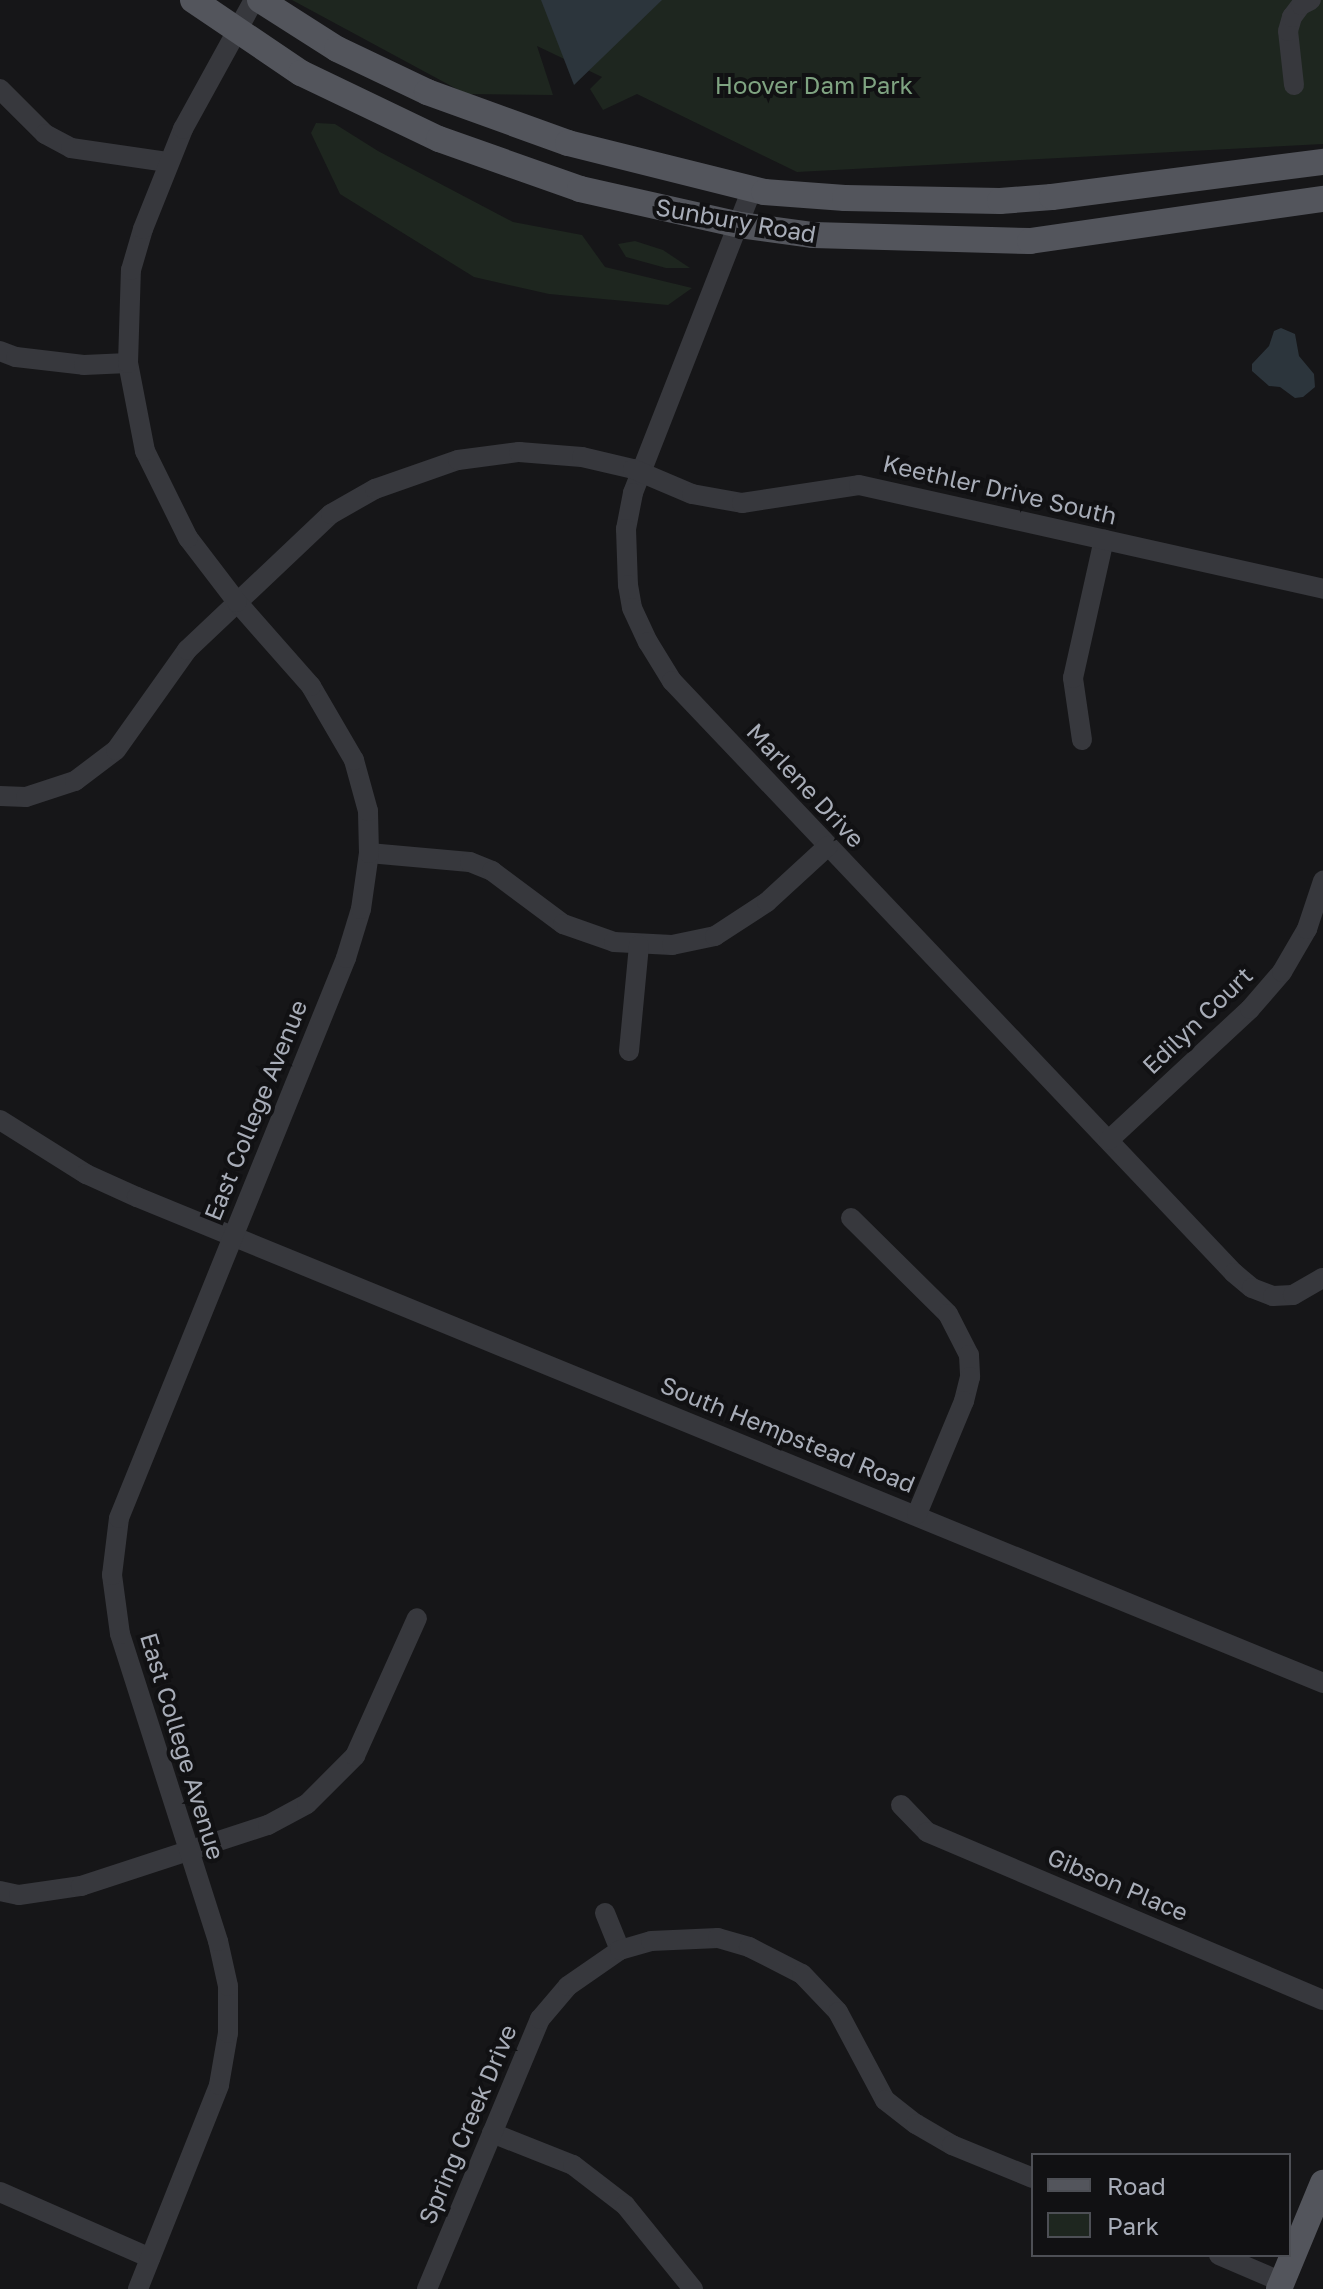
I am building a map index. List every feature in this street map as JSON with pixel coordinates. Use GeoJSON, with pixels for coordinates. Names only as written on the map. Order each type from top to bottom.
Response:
{"type":"FeatureCollection","features":[{"type":"Feature","properties":{"kind":"main road","name":"Sunbury Road"},"geometry":{"type":"LineString","coordinates":[[193,0],[301,73],[439,139],[580,189],[740,225],[813,235],[1030,241],[1323,199]]}},
{"type":"Feature","properties":{"kind":"main road","name":"Sunbury Road"},"geometry":{"type":"LineString","coordinates":[[260,0],[337,49],[427,92],[568,143],[752,189],[845,198],[1000,201],[1323,162]]}},
{"type":"Feature","properties":{"kind":"main road"},"geometry":{"type":"LineString","coordinates":[[1281,2285],[1323,2183]]}},
{"type":"Feature","properties":{"kind":"street","name":"East College Avenue"},"geometry":{"type":"LineString","coordinates":[[138,2289],[219,2085],[228,2033],[225,1971],[120,1634],[112,1575],[119,1518],[126,1492],[346,958],[361,909],[369,853],[368,811],[354,760],[311,686],[237,602],[188,538],[159,486],[145,451],[128,363],[131,270],[167,162],[254,0]]}},
{"type":"Feature","properties":{"kind":"street"},"geometry":{"type":"LineString","coordinates":[[1294,85],[1288,31],[1292,17],[1301,5],[1311,0]]}},
{"type":"Feature","properties":{"kind":"street"},"geometry":{"type":"LineString","coordinates":[[0,89],[45,134],[71,148],[167,162]]}},
{"type":"Feature","properties":{"kind":"street","name":"Marlene Drive"},"geometry":{"type":"LineString","coordinates":[[752,189],[633,493],[626,529],[626,564],[632,608],[648,642],[672,681],[1234,1273],[1252,1288],[1273,1296],[1293,1295],[1323,1278]]}},
{"type":"Feature","properties":{"kind":"street"},"geometry":{"type":"LineString","coordinates":[[0,351],[16,357],[84,365],[128,363]]}},
{"type":"Feature","properties":{"kind":"street","name":"Keethler Drive South"},"geometry":{"type":"LineString","coordinates":[[0,796],[26,797],[75,781],[116,750],[187,650],[331,514],[375,489],[415,472],[458,460],[519,452],[600,460],[692,494],[742,503],[859,485],[1323,589]]}},
{"type":"Feature","properties":{"kind":"street"},"geometry":{"type":"LineString","coordinates":[[1082,740],[1073,678],[1104,539]]}},
{"type":"Feature","properties":{"kind":"street"},"geometry":{"type":"LineString","coordinates":[[369,853],[470,862],[492,871],[563,924],[614,942],[672,945],[715,936],[767,902],[828,846]]}},
{"type":"Feature","properties":{"kind":"street","name":"Edilyn Court"},"geometry":{"type":"LineString","coordinates":[[1109,1140],[1250,1009],[1282,972],[1307,929],[1323,881]]}},
{"type":"Feature","properties":{"kind":"street"},"geometry":{"type":"LineString","coordinates":[[629,1051],[639,945]]}},
{"type":"Feature","properties":{"kind":"street","name":"South Hempstead Road"},"geometry":{"type":"LineString","coordinates":[[3,1128],[86,1174],[1323,1683]]}},
{"type":"Feature","properties":{"kind":"street"},"geometry":{"type":"LineString","coordinates":[[851,1218],[948,1314],[969,1355],[970,1377],[964,1401],[917,1514]]}},
{"type":"Feature","properties":{"kind":"street"},"geometry":{"type":"LineString","coordinates":[[0,1891],[19,1895],[81,1886],[268,1825],[307,1804],[355,1756],[417,1618]]}},
{"type":"Feature","properties":{"kind":"street","name":"Gibson Place"},"geometry":{"type":"LineString","coordinates":[[901,1805],[927,1832],[1323,2000]]}},
{"type":"Feature","properties":{"kind":"street"},"geometry":{"type":"LineString","coordinates":[[605,1913],[620,1950]]}},
{"type":"Feature","properties":{"kind":"street","name":"Spring Creek Drive"},"geometry":{"type":"LineString","coordinates":[[427,2289],[540,2019],[568,1986],[620,1950],[651,1941],[718,1938],[782,1962],[802,1974],[838,2012],[885,2100],[916,2124],[952,2145],[1031,2177]]}},
{"type":"Feature","properties":{"kind":"street"},"geometry":{"type":"LineString","coordinates":[[492,2133],[573,2165],[625,2205],[693,2289]]}},
{"type":"Feature","properties":{"kind":"street"},"geometry":{"type":"LineString","coordinates":[[0,2192],[150,2258]]}},
{"type":"Feature","properties":{"kind":"street"},"geometry":{"type":"LineString","coordinates":[[1223,2257],[1281,2285]]}},
{"type":"Feature","properties":{"kind":"green space","name":"Hoover Dam Park"},"geometry":{"type":"Polygon","coordinates":[[[292,0],[1323,0],[1323,144],[797,172],[637,94],[603,110],[590,89],[602,77],[537,46],[553,95],[466,94],[292,0]]]}},
{"type":"Feature","properties":{"kind":"green space"},"geometry":{"type":"Polygon","coordinates":[[[316,123],[335,124],[378,151],[513,222],[582,235],[605,267],[692,288],[668,305],[549,294],[474,277],[340,194],[311,133],[316,123]]]}},
{"type":"Feature","properties":{"kind":"green space"},"geometry":{"type":"Polygon","coordinates":[[[635,241],[663,250],[690,268],[666,268],[626,257],[618,244],[635,241]]]}},
{"type":"Feature","properties":{"kind":"shaded area"},"geometry":{"type":"Polygon","coordinates":[[[541,0],[662,0],[574,85],[541,0]]]}},
{"type":"Feature","properties":{"kind":"shaded area"},"geometry":{"type":"Polygon","coordinates":[[[1281,328],[1295,334],[1299,356],[1314,374],[1315,387],[1303,397],[1295,398],[1280,387],[1269,386],[1252,371],[1252,364],[1269,346],[1274,331],[1281,328]]]}}]}
